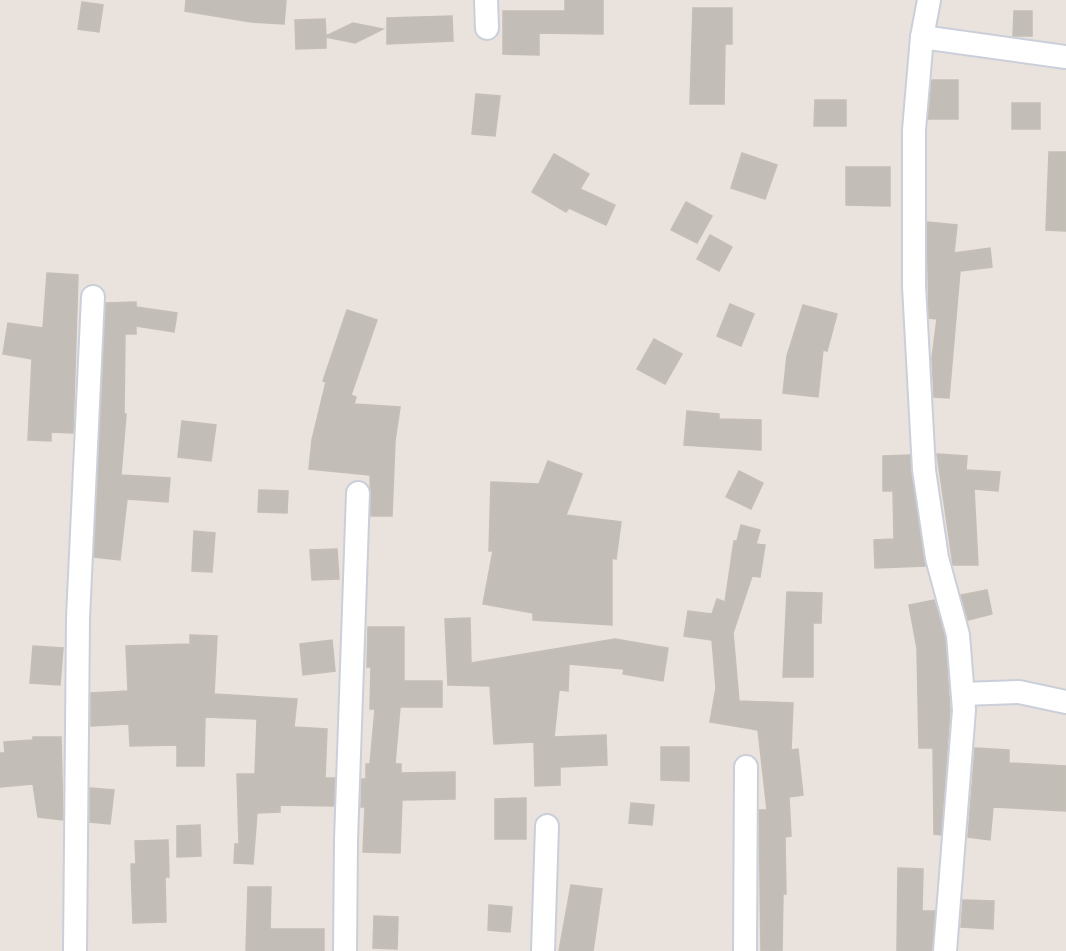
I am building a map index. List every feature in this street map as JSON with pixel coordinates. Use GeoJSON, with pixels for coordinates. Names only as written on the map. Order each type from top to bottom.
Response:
{"type":"FeatureCollection","features":[{"type":"Feature","properties":{"kind":"street"},"geometry":{"type":"LineString","coordinates":[[486,0],[486,28]]}},
{"type":"Feature","properties":{"kind":"street"},"geometry":{"type":"LineString","coordinates":[[929,0],[922,37],[914,129],[914,286],[924,470],[937,558],[958,634],[963,694],[958,815],[945,951]]}},
{"type":"Feature","properties":{"kind":"street"},"geometry":{"type":"LineString","coordinates":[[922,37],[1066,57]]}},
{"type":"Feature","properties":{"kind":"street"},"geometry":{"type":"LineString","coordinates":[[75,951],[78,618],[93,297]]}},
{"type":"Feature","properties":{"kind":"street"},"geometry":{"type":"LineString","coordinates":[[345,951],[346,828],[358,493]]}},
{"type":"Feature","properties":{"kind":"street"},"geometry":{"type":"LineString","coordinates":[[963,694],[1019,692],[1066,702]]}},
{"type":"Feature","properties":{"kind":"street"},"geometry":{"type":"LineString","coordinates":[[745,951],[746,767]]}},
{"type":"Feature","properties":{"kind":"street"},"geometry":{"type":"LineString","coordinates":[[543,951],[547,826]]}},
{"type":"Feature","properties":{"kind":"building"},"geometry":{"type":"Polygon","coordinates":[[[186,0],[286,0],[284,24],[251,22],[185,11],[186,0]]]}},
{"type":"Feature","properties":{"kind":"building"},"geometry":{"type":"Polygon","coordinates":[[[565,0],[603,0],[603,34],[539,33],[539,55],[503,54],[503,11],[565,11],[565,0]]]}},
{"type":"Feature","properties":{"kind":"building"},"geometry":{"type":"Polygon","coordinates":[[[82,2],[103,5],[99,32],[78,29],[82,2]]]}},
{"type":"Feature","properties":{"kind":"building"},"geometry":{"type":"Polygon","coordinates":[[[693,8],[732,8],[732,44],[725,44],[724,104],[690,104],[693,8]]]}},
{"type":"Feature","properties":{"kind":"building"},"geometry":{"type":"Polygon","coordinates":[[[1014,11],[1032,11],[1032,36],[1013,36],[1014,11]]]}},
{"type":"Feature","properties":{"kind":"building"},"geometry":{"type":"Polygon","coordinates":[[[452,16],[453,41],[387,44],[387,18],[452,16]]]}},
{"type":"Feature","properties":{"kind":"building"},"geometry":{"type":"Polygon","coordinates":[[[325,19],[326,36],[353,23],[383,29],[355,43],[326,37],[326,48],[296,49],[295,20],[325,19]]]}},
{"type":"Feature","properties":{"kind":"building"},"geometry":{"type":"Polygon","coordinates":[[[932,80],[958,80],[958,119],[928,119],[932,80]]]}},
{"type":"Feature","properties":{"kind":"building"},"geometry":{"type":"Polygon","coordinates":[[[476,94],[500,96],[495,136],[472,134],[476,94]]]}},
{"type":"Feature","properties":{"kind":"building"},"geometry":{"type":"Polygon","coordinates":[[[815,100],[846,100],[846,126],[814,126],[815,100]]]}},
{"type":"Feature","properties":{"kind":"building"},"geometry":{"type":"Polygon","coordinates":[[[1012,103],[1040,103],[1040,129],[1012,129],[1012,103]]]}},
{"type":"Feature","properties":{"kind":"building"},"geometry":{"type":"Polygon","coordinates":[[[1049,152],[1066,152],[1066,231],[1046,230],[1049,152]]]}},
{"type":"Feature","properties":{"kind":"building"},"geometry":{"type":"Polygon","coordinates":[[[742,153],[777,165],[765,199],[731,188],[742,153]]]}},
{"type":"Feature","properties":{"kind":"building"},"geometry":{"type":"Polygon","coordinates":[[[554,154],[589,174],[580,189],[615,205],[606,225],[569,208],[566,212],[532,192],[554,154]]]}},
{"type":"Feature","properties":{"kind":"building"},"geometry":{"type":"Polygon","coordinates":[[[846,167],[890,167],[890,206],[846,205],[846,167]]]}},
{"type":"Feature","properties":{"kind":"building"},"geometry":{"type":"Polygon","coordinates":[[[686,202],[712,216],[697,243],[671,230],[686,202]]]}},
{"type":"Feature","properties":{"kind":"building"},"geometry":{"type":"Polygon","coordinates":[[[927,222],[957,225],[954,253],[990,248],[992,267],[960,271],[949,398],[934,397],[932,358],[937,319],[929,318],[927,222]]]}},
{"type":"Feature","properties":{"kind":"building"},"geometry":{"type":"Polygon","coordinates":[[[710,235],[732,247],[719,271],[697,259],[710,235]]]}},
{"type":"Feature","properties":{"kind":"building"},"geometry":{"type":"Polygon","coordinates":[[[47,273],[78,275],[73,433],[51,432],[51,441],[28,440],[32,359],[3,354],[8,323],[43,328],[47,273]]]}},
{"type":"Feature","properties":{"kind":"building"},"geometry":{"type":"Polygon","coordinates":[[[136,302],[136,307],[177,313],[174,332],[136,326],[136,334],[125,334],[124,414],[126,414],[121,475],[170,478],[168,502],[127,499],[120,560],[94,557],[106,303],[136,302]]]}},
{"type":"Feature","properties":{"kind":"building"},"geometry":{"type":"Polygon","coordinates":[[[730,304],[754,314],[741,346],[717,336],[730,304]]]}},
{"type":"Feature","properties":{"kind":"building"},"geometry":{"type":"Polygon","coordinates":[[[803,305],[837,314],[827,351],[823,350],[818,397],[783,393],[787,356],[803,305]]]}},
{"type":"Feature","properties":{"kind":"building"},"geometry":{"type":"Polygon","coordinates":[[[347,310],[377,320],[351,395],[356,397],[354,404],[400,407],[395,441],[392,516],[371,516],[370,475],[309,469],[312,440],[326,382],[323,381],[347,310]]]}},
{"type":"Feature","properties":{"kind":"building"},"geometry":{"type":"Polygon","coordinates":[[[654,339],[682,354],[665,384],[637,369],[654,339]]]}},
{"type":"Feature","properties":{"kind":"building"},"geometry":{"type":"Polygon","coordinates":[[[687,411],[719,414],[719,419],[761,420],[761,450],[684,445],[687,411]]]}},
{"type":"Feature","properties":{"kind":"building"},"geometry":{"type":"Polygon","coordinates":[[[182,421],[216,425],[211,461],[178,457],[182,421]]]}},
{"type":"Feature","properties":{"kind":"building"},"geometry":{"type":"Polygon","coordinates":[[[937,454],[967,456],[966,470],[1000,472],[998,491],[974,489],[978,565],[953,565],[937,454]]]}},
{"type":"Feature","properties":{"kind":"building"},"geometry":{"type":"Polygon","coordinates":[[[910,455],[925,566],[875,568],[874,540],[894,539],[893,491],[883,491],[883,456],[910,455]]]}},
{"type":"Feature","properties":{"kind":"building"},"geometry":{"type":"Polygon","coordinates":[[[548,461],[582,474],[566,515],[621,522],[616,559],[612,558],[612,625],[533,620],[533,613],[483,604],[493,551],[489,551],[491,482],[539,484],[548,461]]]}},
{"type":"Feature","properties":{"kind":"building"},"geometry":{"type":"Polygon","coordinates":[[[739,471],[763,483],[751,509],[726,497],[739,471]]]}},
{"type":"Feature","properties":{"kind":"building"},"geometry":{"type":"Polygon","coordinates":[[[259,490],[288,491],[287,513],[258,512],[259,490]]]}},
{"type":"Feature","properties":{"kind":"building"},"geometry":{"type":"Polygon","coordinates":[[[741,525],[760,530],[756,544],[765,545],[760,577],[752,576],[733,633],[739,701],[793,703],[791,750],[798,749],[803,795],[789,797],[791,836],[785,837],[786,894],[783,894],[782,951],[761,951],[759,810],[767,810],[758,730],[710,722],[716,688],[712,640],[684,636],[688,611],[712,614],[717,599],[725,602],[734,541],[737,541],[741,525]]]}},
{"type":"Feature","properties":{"kind":"building"},"geometry":{"type":"Polygon","coordinates":[[[194,531],[215,533],[212,572],[192,571],[194,531]]]}},
{"type":"Feature","properties":{"kind":"building"},"geometry":{"type":"Polygon","coordinates":[[[337,549],[339,579],[312,580],[310,550],[337,549]]]}},
{"type":"Feature","properties":{"kind":"building"},"geometry":{"type":"Polygon","coordinates":[[[987,590],[992,614],[968,620],[961,595],[987,590]]]}},
{"type":"Feature","properties":{"kind":"building"},"geometry":{"type":"Polygon","coordinates":[[[787,592],[822,593],[821,623],[813,623],[813,677],[783,677],[787,592]]]}},
{"type":"Feature","properties":{"kind":"building"},"geometry":{"type":"Polygon","coordinates":[[[934,600],[945,637],[950,710],[941,835],[934,834],[933,748],[919,748],[917,648],[909,605],[934,600]]]}},
{"type":"Feature","properties":{"kind":"building"},"geometry":{"type":"Polygon","coordinates":[[[470,618],[471,663],[615,639],[668,648],[663,681],[623,674],[624,669],[569,664],[568,691],[559,690],[554,737],[606,735],[607,765],[560,767],[560,785],[535,786],[534,742],[494,744],[490,686],[448,685],[445,619],[470,618]]]}},
{"type":"Feature","properties":{"kind":"building"},"geometry":{"type":"Polygon","coordinates":[[[368,627],[404,627],[404,681],[442,681],[442,707],[400,707],[395,764],[401,764],[401,773],[455,772],[455,799],[402,800],[400,853],[363,852],[365,807],[361,807],[362,779],[366,779],[366,764],[370,764],[375,709],[370,709],[371,667],[367,667],[368,627]]]}},
{"type":"Feature","properties":{"kind":"building"},"geometry":{"type":"Polygon","coordinates":[[[190,635],[217,636],[214,694],[297,699],[294,727],[327,729],[325,778],[335,778],[334,806],[280,805],[280,812],[257,813],[253,864],[234,863],[235,844],[239,844],[237,774],[255,774],[257,719],[205,717],[204,766],[177,766],[177,745],[130,746],[129,724],[91,726],[91,693],[128,691],[126,646],[190,644],[190,635]]]}},
{"type":"Feature","properties":{"kind":"building"},"geometry":{"type":"Polygon","coordinates":[[[332,640],[335,671],[303,675],[300,644],[332,640]]]}},
{"type":"Feature","properties":{"kind":"building"},"geometry":{"type":"Polygon","coordinates":[[[33,646],[63,648],[60,685],[30,683],[33,646]]]}},
{"type":"Feature","properties":{"kind":"building"},"geometry":{"type":"Polygon","coordinates":[[[33,737],[61,737],[63,820],[38,817],[33,784],[0,787],[0,753],[5,753],[4,742],[33,740],[33,737]]]}},
{"type":"Feature","properties":{"kind":"building"},"geometry":{"type":"Polygon","coordinates":[[[661,747],[689,747],[689,781],[661,780],[661,747]]]}},
{"type":"Feature","properties":{"kind":"building"},"geometry":{"type":"Polygon","coordinates":[[[975,748],[1009,750],[1009,763],[1066,766],[1066,811],[993,807],[990,840],[968,837],[975,748]]]}},
{"type":"Feature","properties":{"kind":"building"},"geometry":{"type":"Polygon","coordinates":[[[90,788],[114,790],[110,824],[90,822],[90,788]]]}},
{"type":"Feature","properties":{"kind":"building"},"geometry":{"type":"Polygon","coordinates":[[[526,798],[526,839],[495,839],[495,799],[526,798]]]}},
{"type":"Feature","properties":{"kind":"building"},"geometry":{"type":"Polygon","coordinates":[[[631,803],[654,805],[652,825],[629,823],[631,803]]]}},
{"type":"Feature","properties":{"kind":"building"},"geometry":{"type":"Polygon","coordinates":[[[200,825],[201,856],[177,857],[177,826],[200,825]]]}},
{"type":"Feature","properties":{"kind":"building"},"geometry":{"type":"Polygon","coordinates":[[[168,840],[169,877],[165,877],[166,922],[133,923],[131,864],[136,864],[135,841],[168,840]]]}},
{"type":"Feature","properties":{"kind":"building"},"geometry":{"type":"Polygon","coordinates":[[[898,868],[923,869],[922,911],[935,911],[932,951],[897,951],[898,868]]]}},
{"type":"Feature","properties":{"kind":"building"},"geometry":{"type":"Polygon","coordinates":[[[571,885],[602,889],[593,951],[559,951],[571,885]]]}},
{"type":"Feature","properties":{"kind":"building"},"geometry":{"type":"Polygon","coordinates":[[[248,887],[271,887],[270,929],[324,929],[324,951],[246,951],[248,887]]]}},
{"type":"Feature","properties":{"kind":"building"},"geometry":{"type":"Polygon","coordinates":[[[963,900],[994,901],[993,929],[961,927],[963,900]]]}},
{"type":"Feature","properties":{"kind":"building"},"geometry":{"type":"Polygon","coordinates":[[[489,905],[512,907],[510,932],[488,930],[489,905]]]}},
{"type":"Feature","properties":{"kind":"building"},"geometry":{"type":"Polygon","coordinates":[[[374,916],[398,917],[397,949],[373,948],[374,916]]]}}]}
